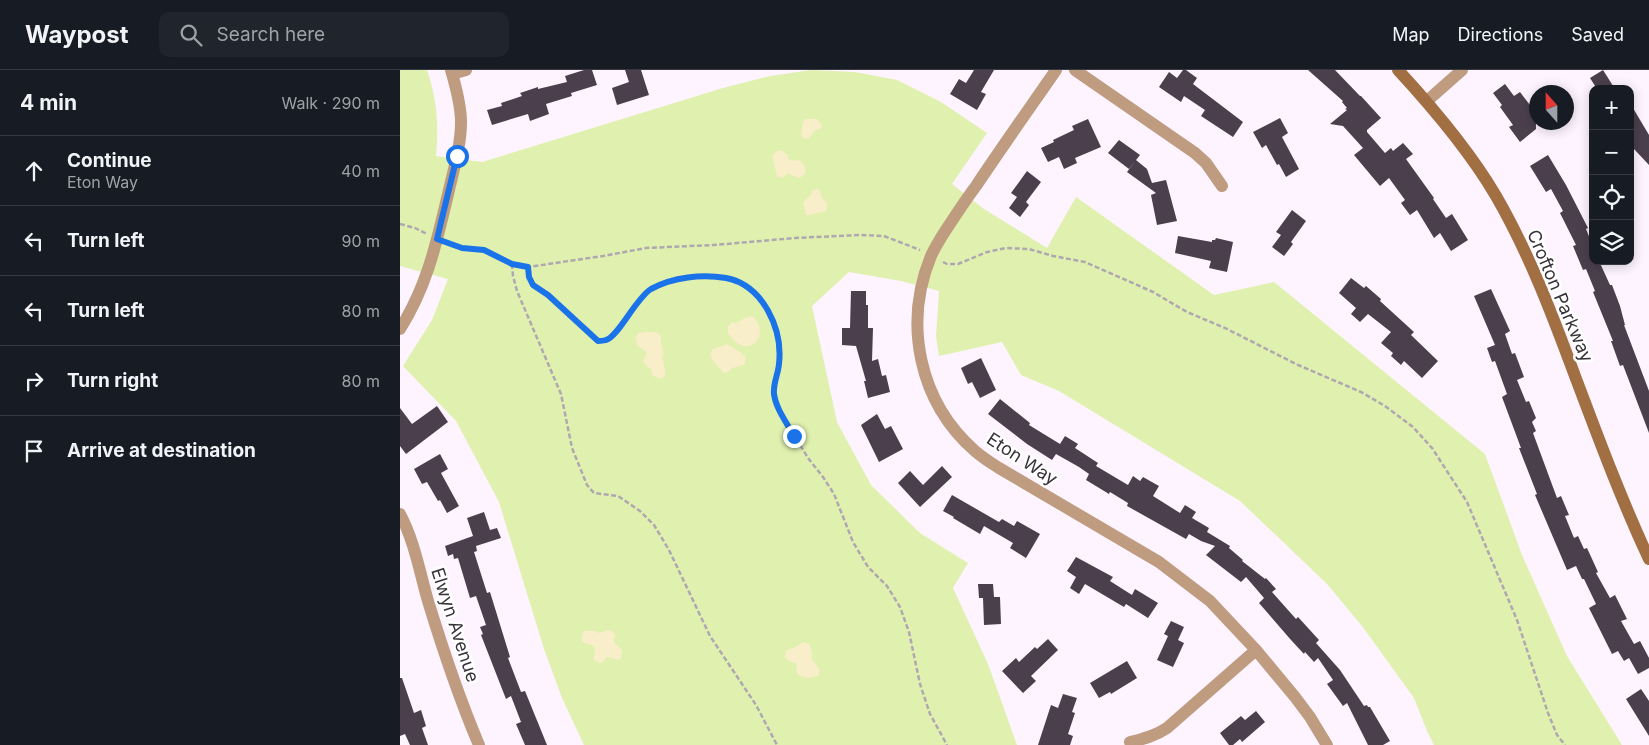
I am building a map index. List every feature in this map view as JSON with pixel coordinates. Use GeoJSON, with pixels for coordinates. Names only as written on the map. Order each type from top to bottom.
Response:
{"type":"FeatureCollection","features":[{"type":"Feature","properties":{"kind":"street"},"geometry":{"type":"LineString","coordinates":[[400,329],[409,316],[424,284],[457,156],[461,123],[458,98],[451,72],[466,70]]}},
{"type":"Feature","properties":{"kind":"street","name":"Eton Way"},"geometry":{"type":"LineString","coordinates":[[1056,70],[954,218],[931,255],[921,287],[917,314],[918,345],[925,376],[940,408],[954,429],[975,451],[1000,468],[1159,562],[1210,601],[1256,650],[1295,696],[1327,745]]}},
{"type":"Feature","properties":{"kind":"street"},"geometry":{"type":"LineString","coordinates":[[1075,70],[1195,153],[1206,163],[1222,186]]}},
{"type":"Feature","properties":{"kind":"street","name":"Crofton Parkway"},"geometry":{"type":"LineString","coordinates":[[1398,70],[1427,101],[1468,153],[1495,195],[1522,245],[1546,300],[1628,514],[1649,558]]}},
{"type":"Feature","properties":{"kind":"street"},"geometry":{"type":"LineString","coordinates":[[1427,101],[1462,70]]}},
{"type":"Feature","properties":{"kind":"street","name":"Elwyn Avenue"},"geometry":{"type":"LineString","coordinates":[[400,514],[410,538],[441,645],[479,745]]}},
{"type":"Feature","properties":{"kind":"street"},"geometry":{"type":"LineString","coordinates":[[1130,742],[1152,737],[1167,728],[1256,650]]}},
{"type":"Feature","properties":{"kind":"path"},"geometry":{"type":"LineString","coordinates":[[400,224],[415,228],[437,239],[462,248],[484,250],[512,264],[528,267],[646,248],[860,235],[884,236],[931,255],[947,264],[958,264],[987,252],[1006,248],[1029,249],[1085,262],[1153,292],[1187,312],[1225,328],[1298,365],[1361,392],[1385,406],[1413,427],[1432,448],[1467,502],[1517,620],[1548,713],[1557,735],[1565,745]]}},
{"type":"Feature","properties":{"kind":"path"},"geometry":{"type":"LineString","coordinates":[[512,264],[517,291],[561,394],[572,448],[586,485],[594,493],[618,496],[640,511],[654,525],[669,550],[710,636],[756,705],[777,745]]}},
{"type":"Feature","properties":{"kind":"path"},"geometry":{"type":"LineString","coordinates":[[528,267],[529,277],[533,285],[548,295],[598,341],[607,340],[614,334],[633,307],[650,290],[672,281],[696,277],[716,277],[736,280],[750,287],[771,316],[778,343],[779,365],[774,381],[774,396],[779,410],[808,458],[834,494],[853,542],[868,567],[887,586],[900,607],[909,632],[920,684],[930,714],[947,745]]}},
{"type":"Feature","properties":{"kind":"green space"},"geometry":{"type":"Polygon","coordinates":[[[400,70],[427,70],[433,91],[436,113],[436,156],[482,162],[723,88],[770,76],[811,70],[855,72],[897,80],[941,102],[987,133],[952,184],[984,209],[1047,248],[1076,197],[1214,295],[1274,282],[1485,454],[1522,555],[1567,656],[1622,745],[1434,745],[1414,698],[1362,626],[1327,584],[1240,501],[1059,391],[1021,375],[1002,342],[939,356],[936,336],[939,291],[901,281],[849,272],[812,306],[837,422],[871,485],[920,533],[968,563],[953,588],[988,664],[1017,745],[584,745],[562,698],[544,649],[499,502],[456,421],[403,366],[432,320],[448,279],[400,266],[400,70]]]}},
{"type":"Feature","properties":{"kind":"sand"},"geometry":{"type":"Polygon","coordinates":[[[806,119],[817,119],[822,125],[808,139],[803,138],[801,135],[803,121],[806,119]]]}},
{"type":"Feature","properties":{"kind":"sand"},"geometry":{"type":"Polygon","coordinates":[[[780,150],[787,154],[789,160],[801,161],[806,172],[801,177],[798,178],[788,173],[783,178],[777,176],[772,156],[780,150]]]}},
{"type":"Feature","properties":{"kind":"sand"},"geometry":{"type":"Polygon","coordinates":[[[817,189],[827,203],[826,211],[806,215],[803,202],[811,195],[812,191],[817,189]]]}},
{"type":"Feature","properties":{"kind":"sand"},"geometry":{"type":"Polygon","coordinates":[[[752,316],[758,323],[759,337],[750,346],[743,346],[736,342],[728,333],[728,326],[732,322],[736,323],[752,316]]]}},
{"type":"Feature","properties":{"kind":"sand"},"geometry":{"type":"Polygon","coordinates":[[[656,332],[661,336],[664,353],[662,358],[665,367],[664,377],[657,378],[652,375],[651,369],[643,361],[647,354],[637,344],[636,336],[639,333],[656,332]]]}},
{"type":"Feature","properties":{"kind":"sand"},"geometry":{"type":"Polygon","coordinates":[[[726,344],[745,356],[745,362],[724,373],[713,361],[710,354],[714,349],[726,344]]]}},
{"type":"Feature","properties":{"kind":"sand"},"geometry":{"type":"Polygon","coordinates":[[[608,630],[615,634],[614,642],[622,650],[621,657],[618,660],[607,657],[603,662],[599,663],[594,660],[594,646],[582,642],[582,636],[584,631],[596,631],[599,633],[608,630]]]}},
{"type":"Feature","properties":{"kind":"sand"},"geometry":{"type":"Polygon","coordinates":[[[804,642],[809,644],[812,651],[812,660],[819,668],[819,675],[808,678],[800,675],[797,673],[796,663],[785,658],[787,650],[804,642]]]}},
{"type":"Feature","properties":{"kind":"building"},"geometry":{"type":"Polygon","coordinates":[[[584,70],[592,70],[597,85],[571,93],[572,96],[546,104],[549,114],[530,121],[528,114],[492,125],[487,110],[502,106],[501,103],[522,96],[520,93],[538,87],[538,89],[567,82],[565,76],[584,70]]]}},
{"type":"Feature","properties":{"kind":"building"},"geometry":{"type":"Polygon","coordinates":[[[625,70],[641,70],[649,95],[617,105],[612,88],[629,82],[625,70]]]}},
{"type":"Feature","properties":{"kind":"building"},"geometry":{"type":"Polygon","coordinates":[[[974,70],[994,70],[981,92],[986,94],[977,110],[950,94],[959,79],[966,83],[974,70]]]}},
{"type":"Feature","properties":{"kind":"building"},"geometry":{"type":"Polygon","coordinates":[[[1183,70],[1197,78],[1193,84],[1243,122],[1233,137],[1201,116],[1205,110],[1184,96],[1181,102],[1159,87],[1169,72],[1177,78],[1183,70]]]}},
{"type":"Feature","properties":{"kind":"building"},"geometry":{"type":"Polygon","coordinates":[[[1308,70],[1335,70],[1361,96],[1381,118],[1367,132],[1385,153],[1391,148],[1393,151],[1403,143],[1413,154],[1406,159],[1446,218],[1452,214],[1468,240],[1451,251],[1440,233],[1434,238],[1417,210],[1410,215],[1401,203],[1405,200],[1389,178],[1380,186],[1354,155],[1363,148],[1343,126],[1330,124],[1347,110],[1343,101],[1308,70]]]}},
{"type":"Feature","properties":{"kind":"building"},"geometry":{"type":"Polygon","coordinates":[[[1603,70],[1612,85],[1594,85],[1590,78],[1603,70]]]}},
{"type":"Feature","properties":{"kind":"building"},"geometry":{"type":"Polygon","coordinates":[[[1505,84],[1514,96],[1520,92],[1529,104],[1529,130],[1535,130],[1520,142],[1509,127],[1513,125],[1493,93],[1505,84]]]}},
{"type":"Feature","properties":{"kind":"building"},"geometry":{"type":"Polygon","coordinates":[[[1634,110],[1649,135],[1649,165],[1634,149],[1634,110]]]}},
{"type":"Feature","properties":{"kind":"building"},"geometry":{"type":"Polygon","coordinates":[[[1280,118],[1288,133],[1282,137],[1299,169],[1286,177],[1266,145],[1262,148],[1253,132],[1280,118]]]}},
{"type":"Feature","properties":{"kind":"building"},"geometry":{"type":"Polygon","coordinates":[[[1088,119],[1101,147],[1075,158],[1077,163],[1064,169],[1059,157],[1048,162],[1041,148],[1074,130],[1072,126],[1088,119]]]}},
{"type":"Feature","properties":{"kind":"building"},"geometry":{"type":"Polygon","coordinates":[[[1119,140],[1140,155],[1129,169],[1108,153],[1119,140]]]}},
{"type":"Feature","properties":{"kind":"building"},"geometry":{"type":"Polygon","coordinates":[[[1548,155],[1588,228],[1586,229],[1589,236],[1589,265],[1601,265],[1610,285],[1612,285],[1620,306],[1624,325],[1649,391],[1649,433],[1623,365],[1620,366],[1611,341],[1613,341],[1593,292],[1595,291],[1586,269],[1583,270],[1573,246],[1576,245],[1560,213],[1563,211],[1551,189],[1546,192],[1530,166],[1548,155]]]}},
{"type":"Feature","properties":{"kind":"building"},"geometry":{"type":"Polygon","coordinates":[[[1136,160],[1147,169],[1152,183],[1166,180],[1177,221],[1157,225],[1151,195],[1156,193],[1127,172],[1136,160]]]}},
{"type":"Feature","properties":{"kind":"building"},"geometry":{"type":"Polygon","coordinates":[[[1027,171],[1041,182],[1026,202],[1029,205],[1020,217],[1009,208],[1017,197],[1011,193],[1027,171]]]}},
{"type":"Feature","properties":{"kind":"building"},"geometry":{"type":"Polygon","coordinates":[[[1292,210],[1306,221],[1291,242],[1293,244],[1284,256],[1272,247],[1281,235],[1276,232],[1292,210]]]}},
{"type":"Feature","properties":{"kind":"building"},"geometry":{"type":"Polygon","coordinates":[[[1178,236],[1212,242],[1216,238],[1233,242],[1227,272],[1209,268],[1211,261],[1175,253],[1178,236]]]}},
{"type":"Feature","properties":{"kind":"building"},"geometry":{"type":"Polygon","coordinates":[[[1351,278],[1364,288],[1366,286],[1381,299],[1380,301],[1414,332],[1411,335],[1438,361],[1422,378],[1404,361],[1401,365],[1391,356],[1393,353],[1381,343],[1391,332],[1368,314],[1360,322],[1351,314],[1356,308],[1339,293],[1351,278]]]}},
{"type":"Feature","properties":{"kind":"building"},"geometry":{"type":"Polygon","coordinates":[[[1491,289],[1510,331],[1505,334],[1512,354],[1515,353],[1524,377],[1517,380],[1526,402],[1529,401],[1536,418],[1532,422],[1536,431],[1533,433],[1557,498],[1561,496],[1569,515],[1565,516],[1574,538],[1578,536],[1584,549],[1587,548],[1598,572],[1596,573],[1610,598],[1615,595],[1627,619],[1621,621],[1634,644],[1640,641],[1649,658],[1649,668],[1638,674],[1629,658],[1624,661],[1618,651],[1612,654],[1589,608],[1596,604],[1584,579],[1582,579],[1576,566],[1567,570],[1535,495],[1537,494],[1502,397],[1507,394],[1495,361],[1492,362],[1487,348],[1495,345],[1474,296],[1491,289]]]}},
{"type":"Feature","properties":{"kind":"building"},"geometry":{"type":"Polygon","coordinates":[[[851,291],[866,291],[868,328],[873,328],[872,361],[878,359],[882,376],[886,375],[890,392],[868,398],[864,381],[866,381],[856,346],[842,345],[842,328],[850,328],[851,291]]]}},
{"type":"Feature","properties":{"kind":"building"},"geometry":{"type":"Polygon","coordinates":[[[981,358],[996,390],[980,398],[972,382],[968,384],[961,368],[981,358]]]}},
{"type":"Feature","properties":{"kind":"building"},"geometry":{"type":"Polygon","coordinates":[[[1000,399],[1030,423],[1029,425],[1060,444],[1065,436],[1078,444],[1075,448],[1098,463],[1096,466],[1128,485],[1133,476],[1140,481],[1143,477],[1159,486],[1153,496],[1180,513],[1185,505],[1196,512],[1192,518],[1209,528],[1207,532],[1230,546],[1229,548],[1242,561],[1266,578],[1276,589],[1272,592],[1296,619],[1298,617],[1319,640],[1316,643],[1340,670],[1364,706],[1370,707],[1390,741],[1383,745],[1368,745],[1347,703],[1343,706],[1327,684],[1333,680],[1318,658],[1314,662],[1291,640],[1259,603],[1264,598],[1246,577],[1241,582],[1206,555],[1215,546],[1189,534],[1186,539],[1127,506],[1128,503],[1110,492],[1109,494],[1086,480],[1089,474],[1079,467],[1056,454],[1052,460],[1027,444],[988,414],[1000,399]]]}},
{"type":"Feature","properties":{"kind":"building"},"geometry":{"type":"Polygon","coordinates":[[[437,406],[448,422],[406,454],[400,446],[400,408],[412,424],[437,406]]]}},
{"type":"Feature","properties":{"kind":"building"},"geometry":{"type":"Polygon","coordinates":[[[877,414],[885,429],[891,426],[903,449],[879,462],[861,425],[877,414]]]}},
{"type":"Feature","properties":{"kind":"building"},"geometry":{"type":"Polygon","coordinates":[[[440,454],[448,469],[441,473],[459,506],[447,513],[427,482],[422,484],[414,469],[440,454]]]}},
{"type":"Feature","properties":{"kind":"building"},"geometry":{"type":"Polygon","coordinates":[[[942,466],[952,477],[920,507],[898,483],[910,471],[923,485],[942,466]]]}},
{"type":"Feature","properties":{"kind":"building"},"geometry":{"type":"Polygon","coordinates":[[[952,495],[999,522],[1002,519],[1014,526],[1017,521],[1040,534],[1026,558],[1010,548],[1013,543],[984,526],[980,534],[943,511],[952,495]]]}},
{"type":"Feature","properties":{"kind":"building"},"geometry":{"type":"Polygon","coordinates":[[[484,512],[490,530],[497,528],[501,538],[476,546],[477,551],[474,552],[487,593],[490,592],[510,657],[508,658],[521,692],[525,691],[547,745],[525,745],[516,724],[521,722],[511,696],[506,699],[481,635],[483,634],[480,627],[486,625],[476,596],[470,598],[458,558],[454,559],[453,554],[448,556],[445,546],[473,536],[467,518],[484,512]]]}},
{"type":"Feature","properties":{"kind":"building"},"geometry":{"type":"Polygon","coordinates":[[[1076,557],[1113,577],[1110,581],[1132,595],[1135,589],[1158,603],[1148,618],[1126,604],[1124,607],[1085,584],[1079,594],[1070,588],[1076,577],[1067,571],[1076,557]]]}},
{"type":"Feature","properties":{"kind":"building"},"geometry":{"type":"Polygon","coordinates":[[[978,584],[993,584],[994,597],[1000,597],[1001,624],[984,625],[983,598],[979,598],[978,584]]]}},
{"type":"Feature","properties":{"kind":"building"},"geometry":{"type":"Polygon","coordinates":[[[1171,621],[1184,627],[1178,640],[1184,643],[1173,667],[1157,660],[1168,636],[1164,634],[1171,621]]]}},
{"type":"Feature","properties":{"kind":"building"},"geometry":{"type":"Polygon","coordinates":[[[1048,639],[1058,650],[1031,676],[1036,681],[1023,693],[1002,671],[1016,658],[1019,662],[1035,647],[1037,649],[1048,639]]]}},
{"type":"Feature","properties":{"kind":"building"},"geometry":{"type":"Polygon","coordinates":[[[1127,661],[1137,678],[1111,694],[1110,692],[1099,698],[1090,683],[1127,661]]]}},
{"type":"Feature","properties":{"kind":"building"},"geometry":{"type":"Polygon","coordinates":[[[400,678],[402,678],[414,713],[421,710],[426,726],[422,728],[428,745],[410,745],[405,734],[400,736],[400,678]]]}},
{"type":"Feature","properties":{"kind":"building"},"geometry":{"type":"Polygon","coordinates":[[[1641,689],[1649,701],[1649,736],[1626,699],[1641,689]]]}},
{"type":"Feature","properties":{"kind":"building"},"geometry":{"type":"Polygon","coordinates":[[[1063,694],[1077,698],[1072,712],[1075,713],[1068,734],[1073,736],[1070,745],[1038,745],[1051,705],[1058,708],[1063,694]]]}},
{"type":"Feature","properties":{"kind":"building"},"geometry":{"type":"Polygon","coordinates":[[[1256,711],[1265,722],[1242,742],[1240,739],[1233,745],[1229,745],[1220,733],[1241,716],[1245,720],[1256,711]]]}},
{"type":"Feature","properties":{"kind":"route"},"geometry":{"type":"LineString","coordinates":[[457,156],[437,239],[462,248],[484,250],[512,264],[528,267],[529,277],[533,285],[548,295],[598,341],[607,340],[614,334],[633,307],[650,290],[672,281],[696,277],[716,277],[736,280],[750,287],[771,316],[778,343],[779,365],[774,381],[774,396],[779,410],[794,436]]}}]}
